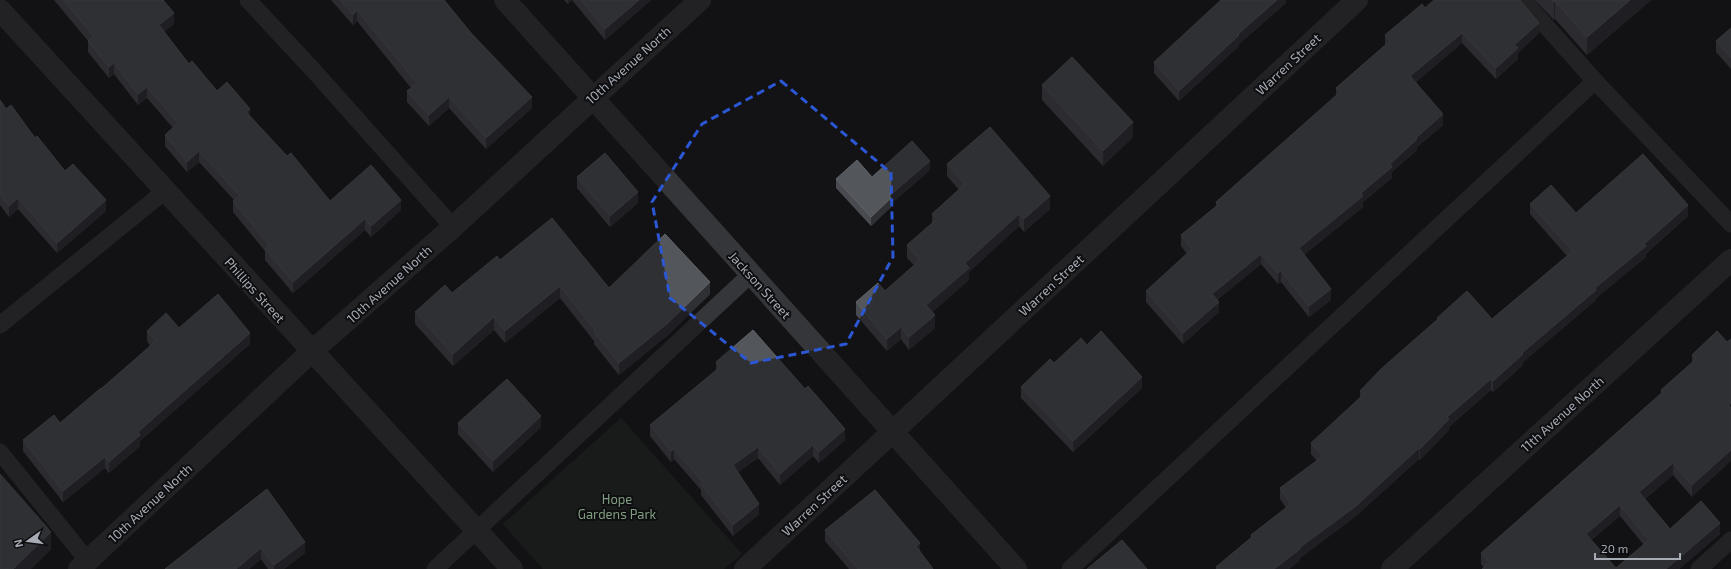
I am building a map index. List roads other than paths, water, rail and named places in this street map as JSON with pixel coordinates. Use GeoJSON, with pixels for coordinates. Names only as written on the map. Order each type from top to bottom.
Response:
{"type":"FeatureCollection","features":[{"type":"Feature","properties":{"kind":"street","name":"Jackson Street"},"geometry":{"type":"LineString","coordinates":[[505,0],[750,275],[894,431],[1016,569]]}},
{"type":"Feature","properties":{"kind":"street","name":"10th Avenue North"},"geometry":{"type":"LineString","coordinates":[[84,565],[311,352],[453,227],[700,0]]}},
{"type":"Feature","properties":{"kind":"street","name":"Warren Street"},"geometry":{"type":"LineString","coordinates":[[745,569],[1357,0]]}},
{"type":"Feature","properties":{"kind":"street","name":"Phillips Street"},"geometry":{"type":"LineString","coordinates":[[0,10],[311,352],[512,569]]}},
{"type":"Feature","properties":{"kind":"street","name":"11th Avenue North"},"geometry":{"type":"LineString","coordinates":[[1392,569],[1731,260]]}},
{"type":"Feature","properties":{"kind":"lane"},"geometry":{"type":"LineString","coordinates":[[248,0],[314,70],[453,227]]}},
{"type":"Feature","properties":{"kind":"lane"},"geometry":{"type":"LineString","coordinates":[[1523,0],[1595,81],[1731,224]]}},
{"type":"Feature","properties":{"kind":"lane"},"geometry":{"type":"LineString","coordinates":[[1070,569],[1595,81]]}},
{"type":"Feature","properties":{"kind":"lane"},"geometry":{"type":"LineString","coordinates":[[0,325],[165,191]]}},
{"type":"Feature","properties":{"kind":"lane"},"geometry":{"type":"LineString","coordinates":[[435,569],[750,275]]}},
{"type":"Feature","properties":{"kind":"lane"},"geometry":{"type":"LineString","coordinates":[[3,462],[84,565]]}},
{"type":"Feature","properties":{"kind":"lane"},"geometry":{"type":"LineString","coordinates":[[1699,569],[1731,540]]}},
{"type":"Feature","properties":{"kind":"park label","name":"Hope Gardens Park"},"geometry":{"type":"Point","coordinates":[617,506]}}]}
